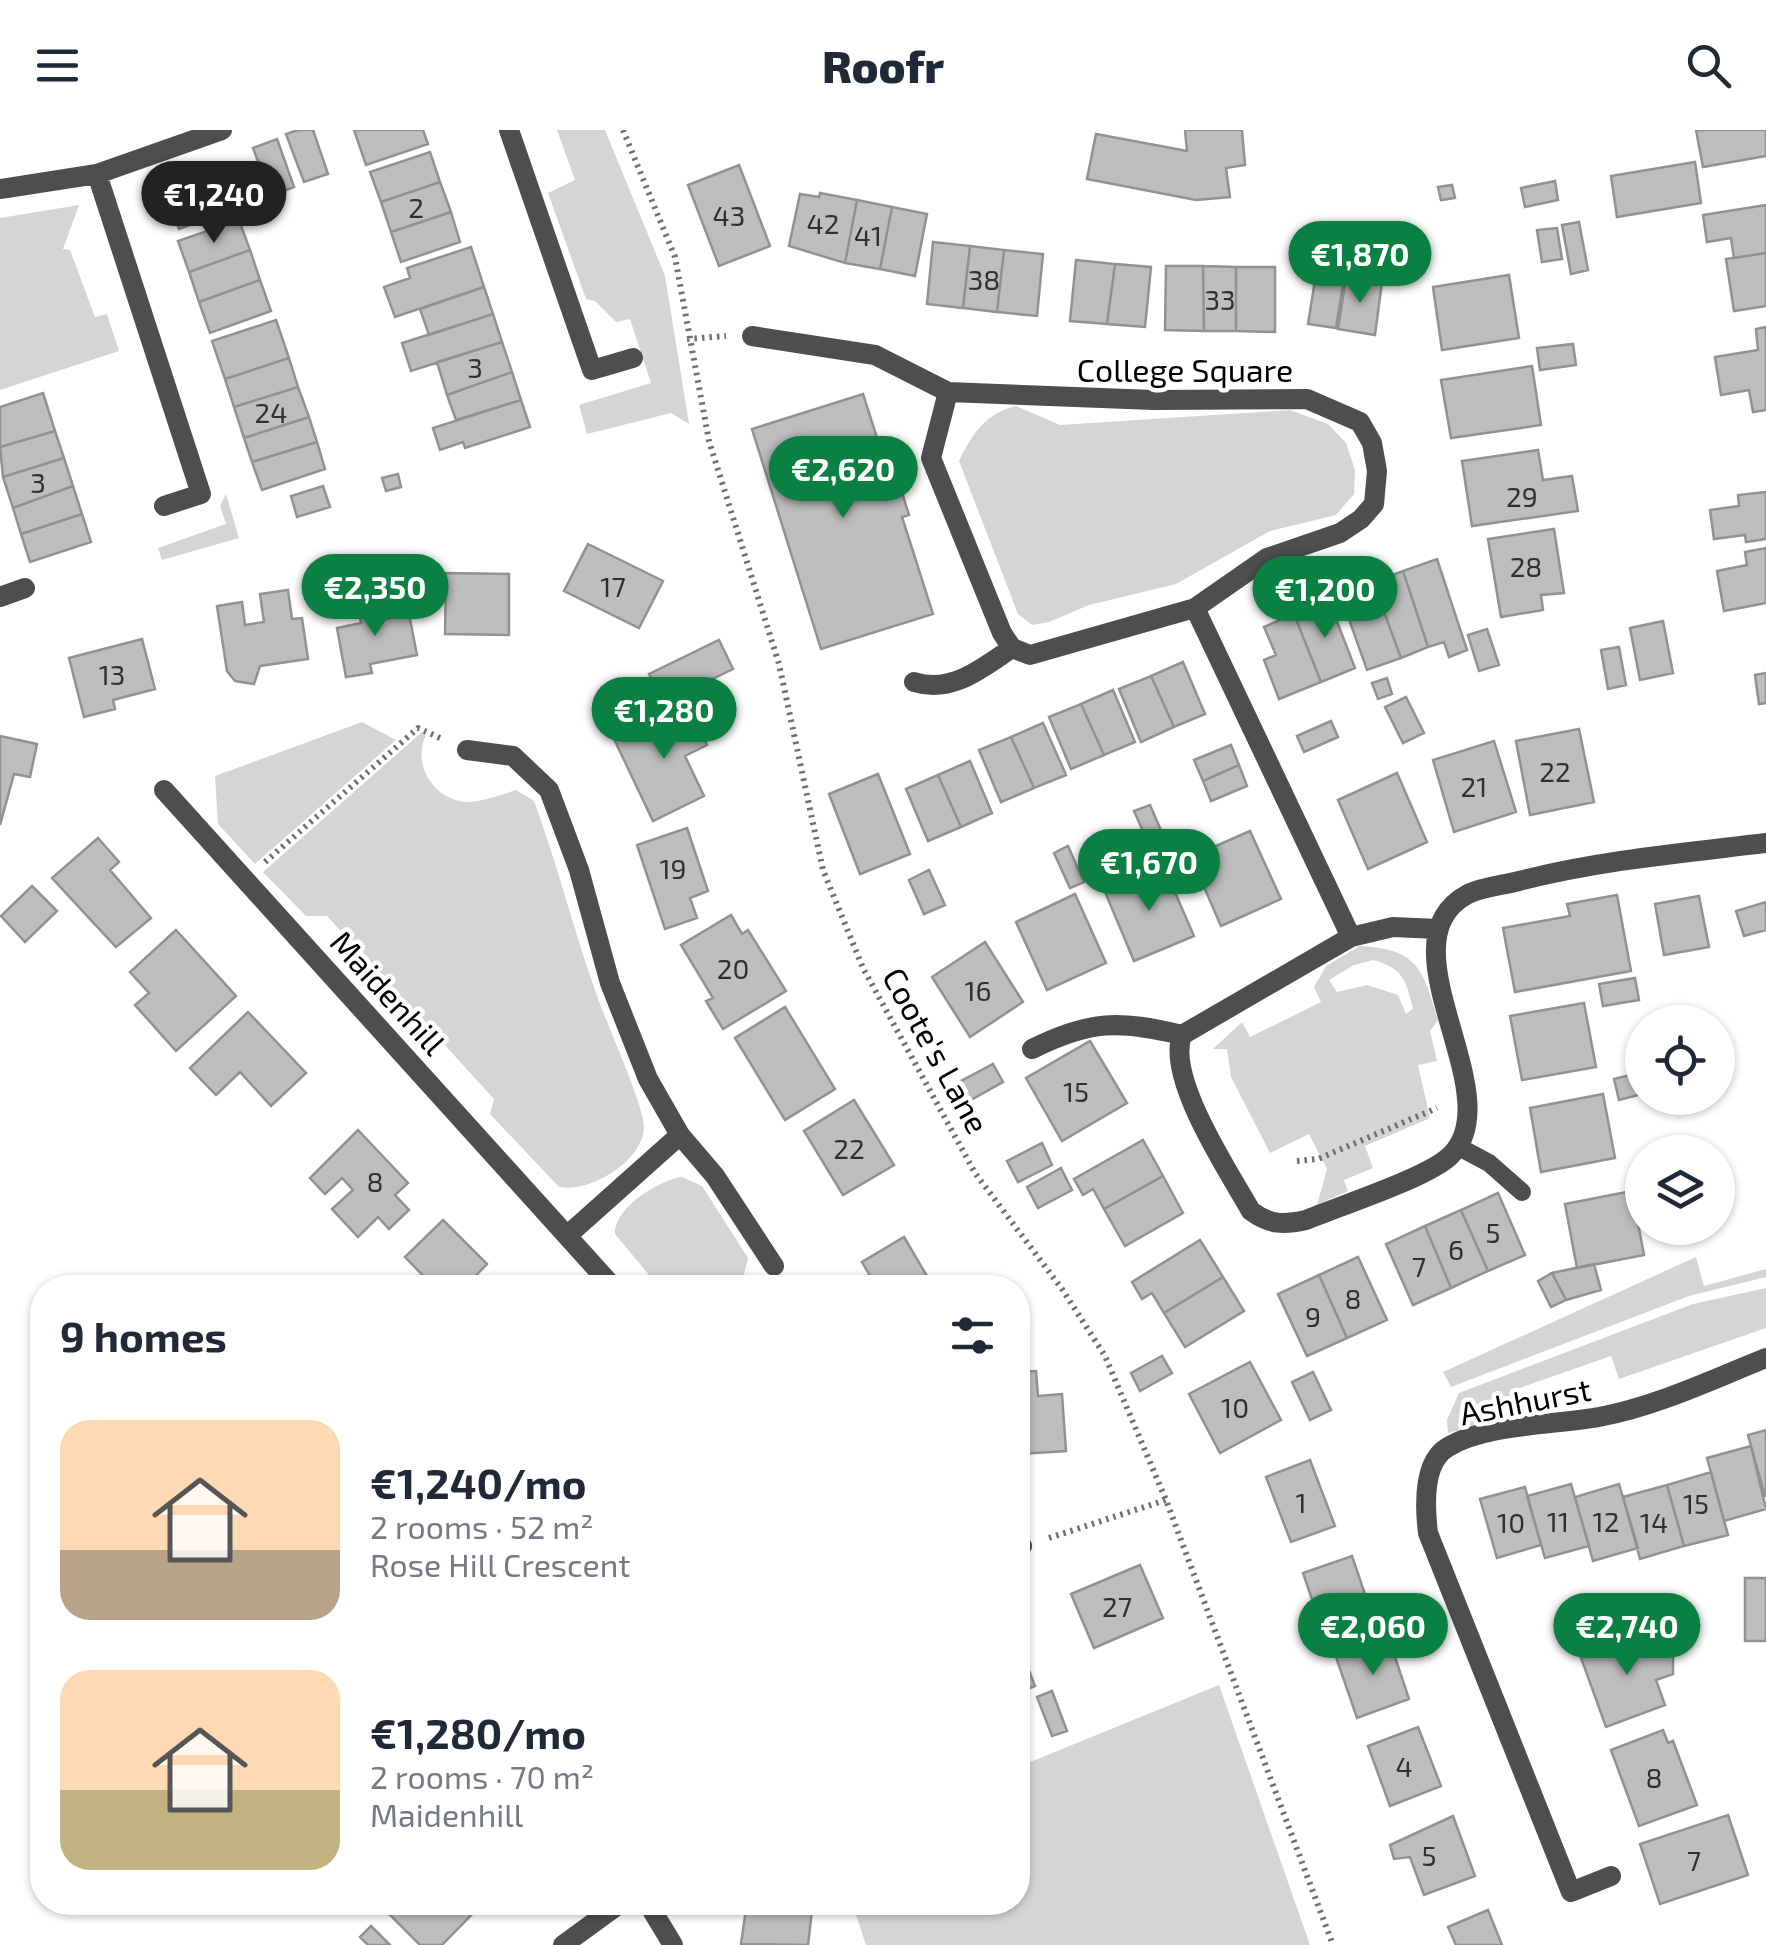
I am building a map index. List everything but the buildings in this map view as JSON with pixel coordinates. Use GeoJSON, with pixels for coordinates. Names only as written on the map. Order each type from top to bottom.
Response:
{"type":"FeatureCollection","features":[{"type":"Feature","properties":{"kind":"street"},"geometry":{"type":"LineString","coordinates":[[0,189],[97,174],[222,130]]}},
{"type":"Feature","properties":{"kind":"street"},"geometry":{"type":"LineString","coordinates":[[509,130],[592,370],[633,358]]}},
{"type":"Feature","properties":{"kind":"street"},"geometry":{"type":"LineString","coordinates":[[97,174],[201,494],[164,506]]}},
{"type":"Feature","properties":{"kind":"street","name":"College Square"},"geometry":{"type":"LineString","coordinates":[[752,336],[875,356],[948,392],[1154,400],[1307,398],[1360,422],[1372,443],[1377,471],[1374,504],[1361,519],[1340,532],[1267,558],[1195,608],[1050,653],[1030,655],[1012,648]]}},
{"type":"Feature","properties":{"kind":"street"},"geometry":{"type":"LineString","coordinates":[[914,682],[944,686],[964,679],[1012,648],[931,458],[948,392]]}},
{"type":"Feature","properties":{"kind":"street"},"geometry":{"type":"LineString","coordinates":[[0,597],[25,588]]}},
{"type":"Feature","properties":{"kind":"street"},"geometry":{"type":"LineString","coordinates":[[1195,608],[1351,936]]}},
{"type":"Feature","properties":{"kind":"street"},"geometry":{"type":"LineString","coordinates":[[467,750],[513,756],[549,790],[579,870],[610,984],[648,1079],[680,1136],[715,1176],[774,1266]]}},
{"type":"Feature","properties":{"kind":"street","name":"Maidenhill"},"geometry":{"type":"LineString","coordinates":[[164,790],[603,1275]]}},
{"type":"Feature","properties":{"kind":"street"},"geometry":{"type":"LineString","coordinates":[[1438,929],[1393,928],[1351,936],[1182,1035],[1176,1050],[1200,1120],[1252,1212],[1266,1222],[1306,1220],[1451,1156],[1468,1116],[1437,968],[1438,929],[1449,910],[1468,894],[1590,863],[1766,843]]}},
{"type":"Feature","properties":{"kind":"street"},"geometry":{"type":"LineString","coordinates":[[1032,1049],[1098,1023],[1132,1023],[1182,1035]]}},
{"type":"Feature","properties":{"kind":"street"},"geometry":{"type":"LineString","coordinates":[[569,1234],[680,1136]]}},
{"type":"Feature","properties":{"kind":"street","name":"Ashhurst"},"geometry":{"type":"LineString","coordinates":[[1611,1876],[1571,1892],[1428,1533],[1425,1502],[1432,1466],[1446,1447],[1498,1431],[1601,1416],[1667,1398],[1766,1358]]}},
{"type":"Feature","properties":{"kind":"street"},"geometry":{"type":"LineString","coordinates":[[563,1945],[604,1915]]}},
{"type":"Feature","properties":{"kind":"street"},"geometry":{"type":"LineString","coordinates":[[655,1915],[673,1945]]}},
{"type":"Feature","properties":{"kind":"lane"},"geometry":{"type":"LineString","coordinates":[[1457,1146],[1489,1163],[1522,1192]]}},
{"type":"Feature","properties":{"kind":"path","name":"Coote's Lane"},"geometry":{"type":"LineString","coordinates":[[623,130],[675,257],[709,440],[779,664],[823,870],[863,968],[975,1173],[1062,1288],[1105,1356],[1166,1500],[1333,1945]]}},
{"type":"Feature","properties":{"kind":"path"},"geometry":{"type":"LineString","coordinates":[[246,880],[418,728],[467,750]]}},
{"type":"Feature","properties":{"kind":"path"},"geometry":{"type":"LineString","coordinates":[[1298,1162],[1318,1159],[1466,1096]]}},
{"type":"Feature","properties":{"kind":"path"},"geometry":{"type":"LineString","coordinates":[[1067,1533],[1166,1500]]}},
{"type":"Feature","properties":{"kind":"shaded area"},"geometry":{"type":"Polygon","coordinates":[[[557,130],[605,130],[665,276],[689,424],[671,413],[587,434],[579,405],[651,383],[630,319],[616,322],[595,301],[586,299],[548,193],[575,180],[557,130]]]}},
{"type":"Feature","properties":{"kind":"shaded area"},"geometry":{"type":"Polygon","coordinates":[[[79,205],[63,249],[70,250],[95,317],[107,314],[119,351],[0,390],[0,218],[79,205]]]}},
{"type":"Feature","properties":{"kind":"shaded area"},"geometry":{"type":"Polygon","coordinates":[[[1016,406],[1060,425],[1290,410],[1328,424],[1346,443],[1355,470],[1354,494],[1336,515],[1270,531],[1176,584],[1089,605],[1032,625],[1018,614],[959,461],[981,426],[1016,406]]]}},
{"type":"Feature","properties":{"kind":"shaded area"},"geometry":{"type":"Polygon","coordinates":[[[226,494],[239,538],[162,560],[158,548],[226,524],[220,506],[226,494]]]}},
{"type":"Feature","properties":{"kind":"shaded area"},"geometry":{"type":"Polygon","coordinates":[[[362,722],[396,740],[255,864],[218,824],[215,776],[362,722]]]}},
{"type":"Feature","properties":{"kind":"shaded area"},"geometry":{"type":"Polygon","coordinates":[[[422,732],[426,735],[422,746],[424,769],[436,789],[446,796],[469,802],[516,790],[534,801],[644,1127],[635,1152],[599,1180],[571,1188],[559,1187],[490,1114],[494,1099],[327,916],[306,916],[263,872],[422,732]]]}},
{"type":"Feature","properties":{"kind":"shaded area"},"geometry":{"type":"Polygon","coordinates":[[[1360,946],[1406,957],[1422,975],[1438,1020],[1430,1031],[1437,1061],[1418,1065],[1430,1118],[1365,1146],[1373,1168],[1344,1180],[1348,1191],[1317,1205],[1327,1169],[1309,1134],[1270,1153],[1231,1077],[1227,1049],[1213,1049],[1242,1022],[1250,1037],[1321,1002],[1314,987],[1326,966],[1360,946]],[[1373,960],[1354,965],[1329,980],[1337,992],[1367,985],[1398,995],[1406,1014],[1413,1009],[1405,983],[1397,971],[1373,960]]]}},
{"type":"Feature","properties":{"kind":"shaded area"},"geometry":{"type":"Polygon","coordinates":[[[682,1177],[702,1186],[748,1258],[744,1275],[649,1275],[615,1234],[630,1205],[682,1177]]]}},
{"type":"Feature","properties":{"kind":"shaded area"},"geometry":{"type":"Polygon","coordinates":[[[1696,1257],[1704,1286],[1766,1269],[1766,1277],[1689,1296],[1451,1387],[1443,1372],[1696,1257]]]}},
{"type":"Feature","properties":{"kind":"shaded area"},"geometry":{"type":"Polygon","coordinates":[[[1766,1288],[1766,1328],[1619,1379],[1611,1356],[1511,1391],[1519,1415],[1448,1433],[1447,1420],[1459,1393],[1693,1304],[1766,1288]]]}},
{"type":"Feature","properties":{"kind":"shaded area"},"geometry":{"type":"Polygon","coordinates":[[[1219,1685],[1310,1945],[866,1945],[856,1915],[1030,1915],[1030,1762],[1219,1685]]]}}]}
